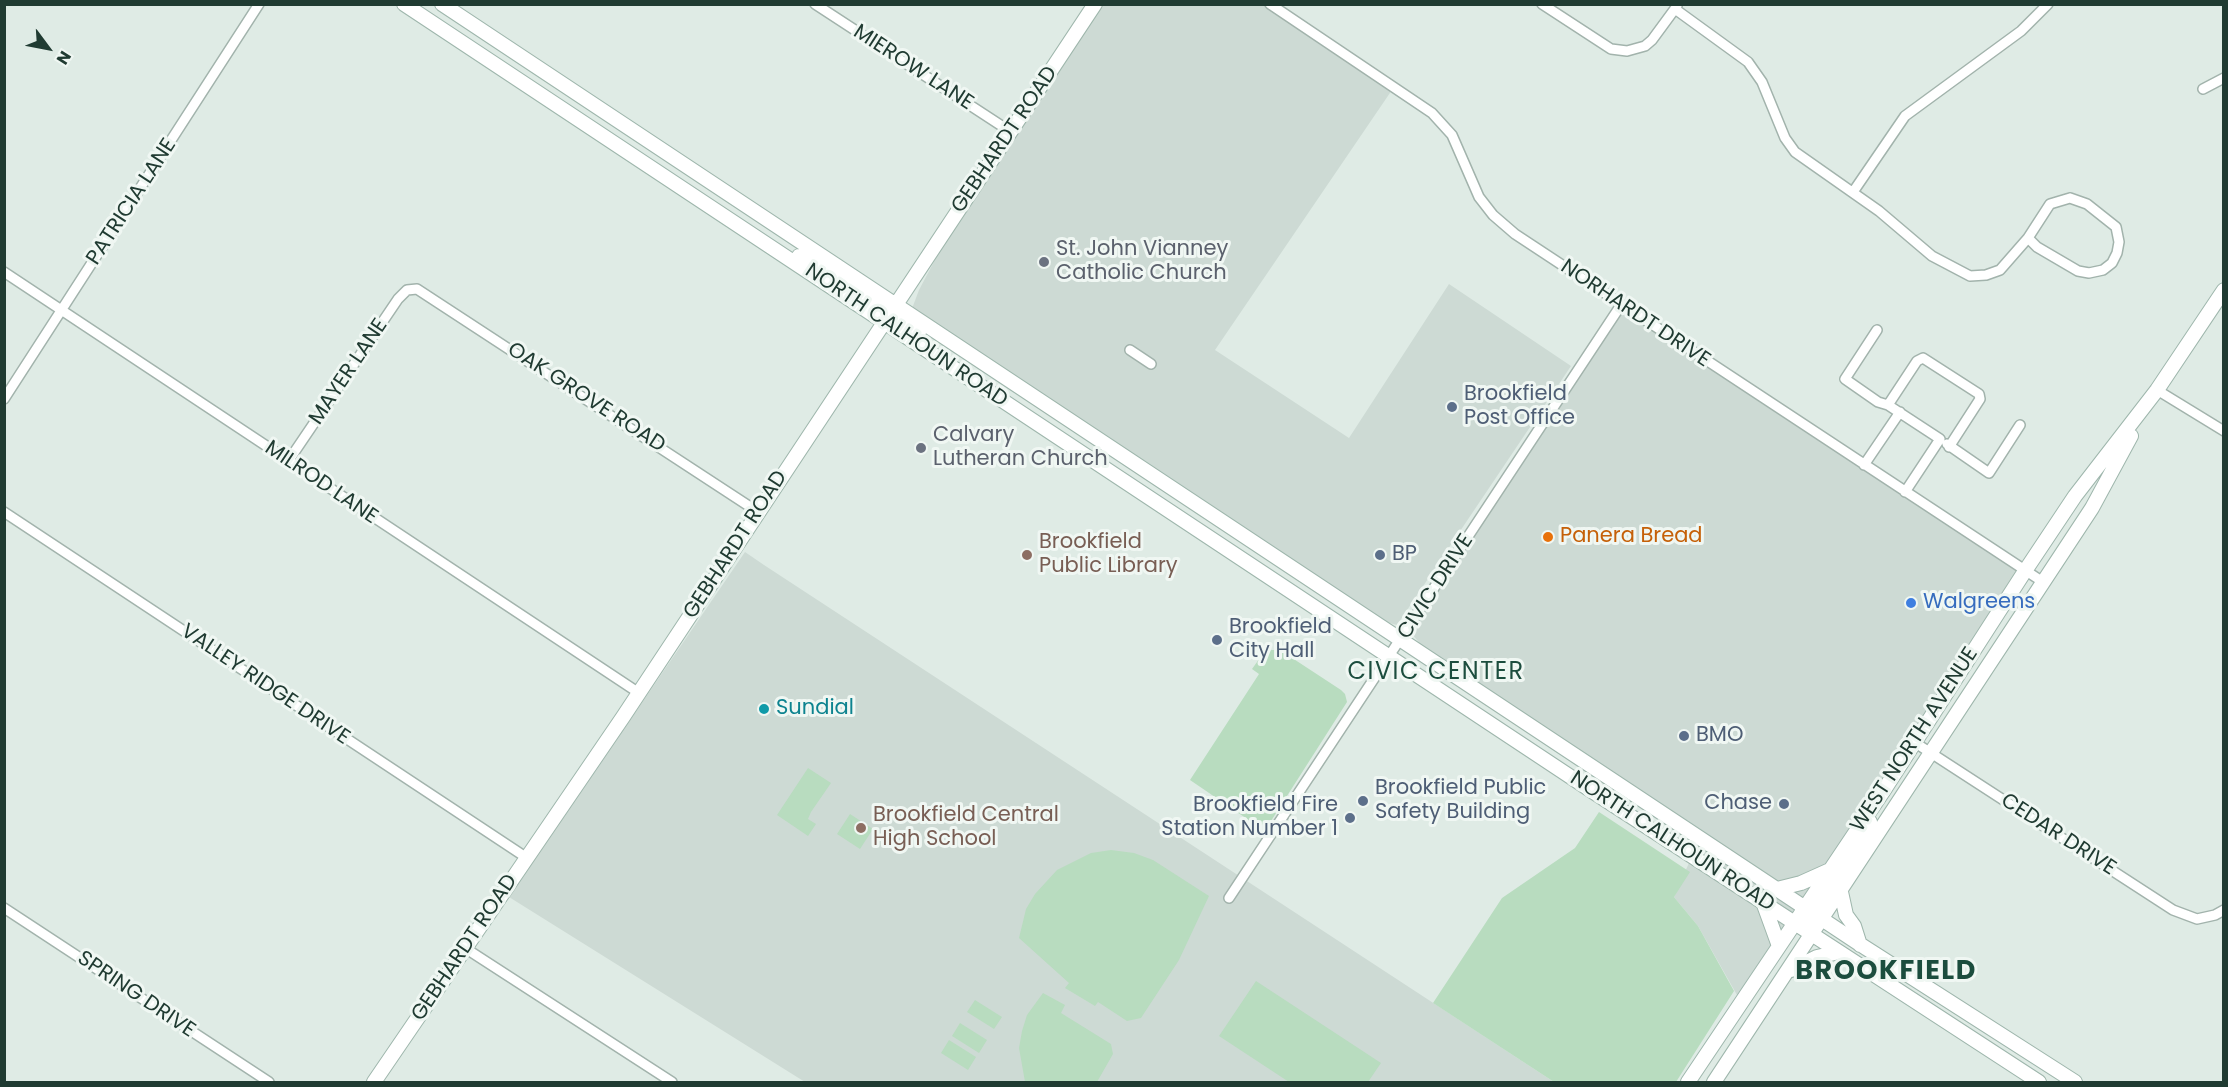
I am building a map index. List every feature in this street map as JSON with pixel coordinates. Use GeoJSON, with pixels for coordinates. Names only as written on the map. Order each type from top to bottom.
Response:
{"type":"FeatureCollection","features":[{"type":"Feature","properties":{"kind":"main road","name":"NORTH CALHOUN ROAD"},"geometry":{"type":"LineString","coordinates":[[404,4],[1660,836],[1762,900],[2039,1083]]}},
{"type":"Feature","properties":{"kind":"main road","name":"NORTH CALHOUN ROAD"},"geometry":{"type":"LineString","coordinates":[[442,4],[1860,945],[2074,1083]]}},
{"type":"Feature","properties":{"kind":"main road","name":"GEBHARDT ROAD"},"geometry":{"type":"LineString","coordinates":[[374,1083],[639,693],[883,321],[1095,4]]}},
{"type":"Feature","properties":{"kind":"main road"},"geometry":{"type":"LineString","coordinates":[[756,237],[821,267],[884,309],[895,305]]}},
{"type":"Feature","properties":{"kind":"main road","name":"WEST NORTH AVENUE"},"geometry":{"type":"LineString","coordinates":[[1714,1083],[1812,935],[1814,913],[1830,870],[2075,496],[2149,402],[2223,290]]}},
{"type":"Feature","properties":{"kind":"main road"},"geometry":{"type":"LineString","coordinates":[[883,321],[890,316],[898,319],[966,362],[998,372]]}},
{"type":"Feature","properties":{"kind":"main road","name":"WEST NORTH AVENUE"},"geometry":{"type":"LineString","coordinates":[[1692,1081],[1795,923],[1814,913],[1840,892],[2092,508],[2149,402]]}},
{"type":"Feature","properties":{"kind":"main road"},"geometry":{"type":"LineString","coordinates":[[1814,913],[1860,843],[1884,790]]}},
{"type":"Feature","properties":{"kind":"main road"},"geometry":{"type":"LineString","coordinates":[[1778,889],[1801,883],[1830,870]]}},
{"type":"Feature","properties":{"kind":"main road"},"geometry":{"type":"LineString","coordinates":[[1840,892],[1846,915],[1854,926],[1860,945]]}},
{"type":"Feature","properties":{"kind":"main road"},"geometry":{"type":"LineString","coordinates":[[1762,900],[1779,946]]}},
{"type":"Feature","properties":{"kind":"main road"},"geometry":{"type":"LineString","coordinates":[[1788,972],[1817,957],[1839,952]]}},
{"type":"Feature","properties":{"kind":"street","name":"PATRICIA LANE"},"geometry":{"type":"LineString","coordinates":[[4,399],[259,4]]}},
{"type":"Feature","properties":{"kind":"street","name":"MIEROW LANE"},"geometry":{"type":"LineString","coordinates":[[815,4],[1011,132]]}},
{"type":"Feature","properties":{"kind":"street","name":"NORHARDT DRIVE"},"geometry":{"type":"LineString","coordinates":[[1270,4],[1432,113],[1452,135],[1479,198],[1493,215],[1515,234],[2043,582]]}},
{"type":"Feature","properties":{"kind":"street"},"geometry":{"type":"LineString","coordinates":[[1542,4],[1611,49],[1627,51],[1645,46],[1652,40],[1676,7],[1748,62],[1762,82],[1785,138],[1795,152],[1853,192],[1932,256],[1970,276],[1986,275],[2000,270],[2028,238],[2050,204],[2070,198],[2087,204],[2110,220],[2116,227],[2119,242],[2112,263],[2103,270],[2089,273],[2064,264],[2028,238]]}},
{"type":"Feature","properties":{"kind":"street"},"geometry":{"type":"LineString","coordinates":[[1853,192],[1905,116],[2021,31],[2048,4]]}},
{"type":"Feature","properties":{"kind":"street"},"geometry":{"type":"LineString","coordinates":[[2203,89],[2223,78]]}},
{"type":"Feature","properties":{"kind":"street","name":"MILROD LANE"},"geometry":{"type":"LineString","coordinates":[[4,272],[639,693]]}},
{"type":"Feature","properties":{"kind":"street","name":"MAYER LANE"},"geometry":{"type":"LineString","coordinates":[[289,460],[398,299],[412,289]]}},
{"type":"Feature","properties":{"kind":"street","name":"OAK GROVE ROAD"},"geometry":{"type":"LineString","coordinates":[[412,289],[424,291],[758,512]]}},
{"type":"Feature","properties":{"kind":"street","name":"CIVIC DRIVE"},"geometry":{"type":"LineString","coordinates":[[1229,898],[1402,640],[1621,305]]}},
{"type":"Feature","properties":{"kind":"street"},"geometry":{"type":"LineString","coordinates":[[1877,330],[1845,379],[1878,402],[1900,412],[1989,473],[2020,426]]}},
{"type":"Feature","properties":{"kind":"street"},"geometry":{"type":"LineString","coordinates":[[1130,350],[1151,364]]}},
{"type":"Feature","properties":{"kind":"street"},"geometry":{"type":"LineString","coordinates":[[1888,405],[1917,361],[1923,358],[1979,394],[1980,399],[1949,447]]}},
{"type":"Feature","properties":{"kind":"street"},"geometry":{"type":"LineString","coordinates":[[2157,390],[2223,431]]}},
{"type":"Feature","properties":{"kind":"street"},"geometry":{"type":"LineString","coordinates":[[1864,465],[1900,412]]}},
{"type":"Feature","properties":{"kind":"street"},"geometry":{"type":"LineString","coordinates":[[1905,492],[1940,439]]}},
{"type":"Feature","properties":{"kind":"street","name":"VALLEY RIDGE DRIVE"},"geometry":{"type":"LineString","coordinates":[[4,512],[526,858]]}},
{"type":"Feature","properties":{"kind":"street","name":"CEDAR DRIVE"},"geometry":{"type":"LineString","coordinates":[[1914,742],[2173,910],[2188,917],[2205,919],[2223,910]]}},
{"type":"Feature","properties":{"kind":"street","name":"SPRING DRIVE"},"geometry":{"type":"LineString","coordinates":[[4,908],[269,1083]]}},
{"type":"Feature","properties":{"kind":"street"},"geometry":{"type":"LineString","coordinates":[[465,948],[672,1083]]}},
{"type":"Feature","properties":{"kind":"shaded area"},"geometry":{"type":"Polygon","coordinates":[[[1095,5],[1270,5],[1394,87],[1215,350],[1349,438],[1449,284],[1571,366],[1397,625],[1386,622],[1144,460],[1140,466],[910,314],[919,290],[973,188],[1095,5]]]}},
{"type":"Feature","properties":{"kind":"shaded area"},"geometry":{"type":"Polygon","coordinates":[[[1621,305],[2025,571],[1811,898],[1737,995],[1698,926],[1674,897],[1703,831],[1421,645],[1409,630],[1621,305]]]}},
{"type":"Feature","properties":{"kind":"shaded area","name":"Brookfield Central High School"},"geometry":{"type":"Polygon","coordinates":[[[745,552],[1554,1082],[805,1082],[509,897],[745,552]]]}},
{"type":"Feature","properties":{"kind":"green space"},"geometry":{"type":"Polygon","coordinates":[[[1271,650],[1280,650],[1341,690],[1347,702],[1271,821],[1256,825],[1190,780],[1259,674],[1252,669],[1262,655],[1271,650]]]}},
{"type":"Feature","properties":{"kind":"green space"},"geometry":{"type":"Polygon","coordinates":[[[808,768],[831,783],[811,812],[808,819],[816,824],[808,836],[777,815],[808,768]]]}},
{"type":"Feature","properties":{"kind":"green space"},"geometry":{"type":"Polygon","coordinates":[[[1599,812],[1690,872],[1674,897],[1698,926],[1734,991],[1676,1082],[1554,1082],[1433,1003],[1502,898],[1575,848],[1599,812]]]}},
{"type":"Feature","properties":{"kind":"green space"},"geometry":{"type":"Polygon","coordinates":[[[850,814],[873,829],[860,849],[837,834],[850,814]]]}},
{"type":"Feature","properties":{"kind":"green space"},"geometry":{"type":"Polygon","coordinates":[[[1111,850],[1134,853],[1153,860],[1209,896],[1179,960],[1141,1018],[1127,1021],[1098,1002],[1095,1006],[1065,988],[1069,983],[1019,938],[1026,909],[1035,894],[1057,870],[1091,853],[1111,850]]]}},
{"type":"Feature","properties":{"kind":"green space"},"geometry":{"type":"Polygon","coordinates":[[[1256,981],[1381,1063],[1368,1082],[1289,1082],[1219,1036],[1256,981]]]}},
{"type":"Feature","properties":{"kind":"green space"},"geometry":{"type":"Polygon","coordinates":[[[1043,993],[1065,1005],[1061,1013],[1111,1044],[1113,1054],[1097,1082],[1025,1082],[1019,1048],[1022,1031],[1027,1015],[1043,993]]]}},
{"type":"Feature","properties":{"kind":"green space"},"geometry":{"type":"Polygon","coordinates":[[[975,1000],[1002,1017],[994,1029],[967,1012],[975,1000]]]}},
{"type":"Feature","properties":{"kind":"green space"},"geometry":{"type":"Polygon","coordinates":[[[960,1023],[987,1040],[979,1053],[952,1036],[960,1023]]]}},
{"type":"Feature","properties":{"kind":"green space"},"geometry":{"type":"Polygon","coordinates":[[[949,1040],[976,1057],[968,1070],[941,1053],[949,1040]]]}},
{"type":"Feature","properties":{"kind":"place","name":"St. John Vianney Catholic Church"},"geometry":{"type":"Point","coordinates":[1044,262]}},
{"type":"Feature","properties":{"kind":"place","name":"Brookfield Post Office"},"geometry":{"type":"Point","coordinates":[1452,407]}},
{"type":"Feature","properties":{"kind":"place","name":"Calvary Lutheran Church"},"geometry":{"type":"Point","coordinates":[921,448]}},
{"type":"Feature","properties":{"kind":"place","name":"Panera Bread"},"geometry":{"type":"Point","coordinates":[1548,537]}},
{"type":"Feature","properties":{"kind":"place","name":"Brookfield Public Library"},"geometry":{"type":"Point","coordinates":[1027,555]}},
{"type":"Feature","properties":{"kind":"place","name":"BP"},"geometry":{"type":"Point","coordinates":[1380,555]}},
{"type":"Feature","properties":{"kind":"place","name":"Walgreens"},"geometry":{"type":"Point","coordinates":[1911,603]}},
{"type":"Feature","properties":{"kind":"place","name":"Brookfield City Hall"},"geometry":{"type":"Point","coordinates":[1217,640]}},
{"type":"Feature","properties":{"kind":"place","name":"Sundial"},"geometry":{"type":"Point","coordinates":[764,709]}},
{"type":"Feature","properties":{"kind":"place","name":"BMO"},"geometry":{"type":"Point","coordinates":[1684,736]}},
{"type":"Feature","properties":{"kind":"place","name":"Brookfield Public Safety Building"},"geometry":{"type":"Point","coordinates":[1363,801]}},
{"type":"Feature","properties":{"kind":"place","name":"Chase"},"geometry":{"type":"Point","coordinates":[1784,804]}},
{"type":"Feature","properties":{"kind":"place","name":"Brookfield Fire Station Number 1"},"geometry":{"type":"Point","coordinates":[1350,818]}},
{"type":"Feature","properties":{"kind":"place","name":"Brookfield Central High School"},"geometry":{"type":"Point","coordinates":[861,828]}},
{"type":"Feature","properties":{"kind":"district","name":"CIVIC CENTER"},"geometry":{"type":"Point","coordinates":[1436,673]}},
{"type":"Feature","properties":{"kind":"district","name":"BROOKFIELD"},"geometry":{"type":"Point","coordinates":[1886,972]}}]}
